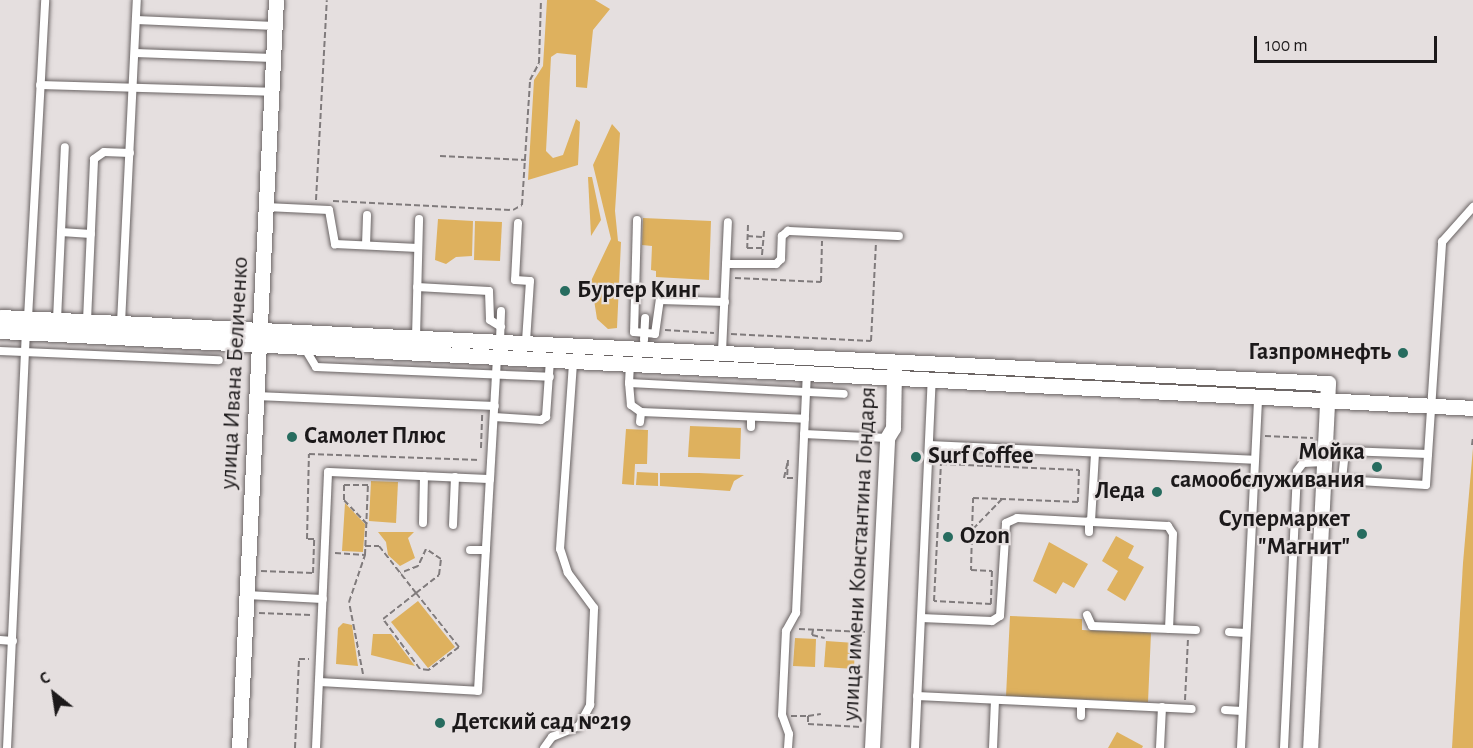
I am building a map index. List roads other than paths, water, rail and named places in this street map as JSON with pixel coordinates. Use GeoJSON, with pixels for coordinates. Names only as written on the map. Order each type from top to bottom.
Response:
{"type":"FeatureCollection","features":[{"type":"Feature","properties":{"kind":"street","name":"улица Ивана Беличенко"},"geometry":{"type":"LineString","coordinates":[[239,748],[276,0]]}},
{"type":"Feature","properties":{"kind":"street"},"geometry":{"type":"LineString","coordinates":[[0,317],[27,325],[259,337],[416,337],[500,334],[526,342],[644,342],[722,352],[1328,383],[1310,748]]}},
{"type":"Feature","properties":{"kind":"street"},"geometry":{"type":"LineString","coordinates":[[0,331],[57,320],[87,321],[259,337],[303,347],[1471,408]]}},
{"type":"Feature","properties":{"kind":"street","name":"улица имени Константина Гондаря"},"geometry":{"type":"LineString","coordinates":[[872,748],[887,438],[893,428],[894,362]]}},
{"type":"Feature","properties":{"kind":"lane"},"geometry":{"type":"LineString","coordinates":[[7,748],[45,0]]}},
{"type":"Feature","properties":{"kind":"lane"},"geometry":{"type":"LineString","coordinates":[[121,323],[137,0]]}},
{"type":"Feature","properties":{"kind":"lane"},"geometry":{"type":"LineString","coordinates":[[136,20],[275,26]]}},
{"type":"Feature","properties":{"kind":"lane"},"geometry":{"type":"LineString","coordinates":[[135,53],[273,58]]}},
{"type":"Feature","properties":{"kind":"lane"},"geometry":{"type":"LineString","coordinates":[[40,85],[271,92]]}},
{"type":"Feature","properties":{"kind":"lane"},"geometry":{"type":"LineString","coordinates":[[57,320],[65,147]]}},
{"type":"Feature","properties":{"kind":"lane"},"geometry":{"type":"LineString","coordinates":[[87,321],[94,159],[104,152],[130,153]]}},
{"type":"Feature","properties":{"kind":"lane"},"geometry":{"type":"LineString","coordinates":[[266,207],[329,210],[333,242],[418,248]]}},
{"type":"Feature","properties":{"kind":"lane"},"geometry":{"type":"LineString","coordinates":[[1428,454],[1345,451],[1342,480],[1426,485],[1442,242],[1473,207]]}},
{"type":"Feature","properties":{"kind":"lane"},"geometry":{"type":"LineString","coordinates":[[366,245],[367,215]]}},
{"type":"Feature","properties":{"kind":"lane"},"geometry":{"type":"LineString","coordinates":[[416,337],[419,219]]}},
{"type":"Feature","properties":{"kind":"lane"},"geometry":{"type":"LineString","coordinates":[[637,220],[633,328],[644,342]]}},
{"type":"Feature","properties":{"kind":"lane"},"geometry":{"type":"LineString","coordinates":[[722,352],[728,222]]}},
{"type":"Feature","properties":{"kind":"lane"},"geometry":{"type":"LineString","coordinates":[[518,223],[515,280],[530,281],[526,342]]}},
{"type":"Feature","properties":{"kind":"lane"},"geometry":{"type":"LineString","coordinates":[[726,264],[776,264],[781,259],[782,236],[788,231],[899,236]]}},
{"type":"Feature","properties":{"kind":"lane"},"geometry":{"type":"LineString","coordinates":[[61,232],[91,234]]}},
{"type":"Feature","properties":{"kind":"lane"},"geometry":{"type":"LineString","coordinates":[[417,287],[489,291],[490,320],[500,334]]}},
{"type":"Feature","properties":{"kind":"lane"},"geometry":{"type":"LineString","coordinates":[[644,342],[657,330],[660,300],[725,302]]}},
{"type":"Feature","properties":{"kind":"lane"},"geometry":{"type":"LineString","coordinates":[[500,334],[501,311]]}},
{"type":"Feature","properties":{"kind":"lane"},"geometry":{"type":"LineString","coordinates":[[644,342],[645,318]]}},
{"type":"Feature","properties":{"kind":"lane"},"geometry":{"type":"LineString","coordinates":[[303,347],[316,367],[550,377]]}},
{"type":"Feature","properties":{"kind":"lane"},"geometry":{"type":"LineString","coordinates":[[0,351],[219,360]]}},
{"type":"Feature","properties":{"kind":"lane"},"geometry":{"type":"LineString","coordinates":[[319,682],[478,691],[497,357]]}},
{"type":"Feature","properties":{"kind":"lane"},"geometry":{"type":"LineString","coordinates":[[494,417],[544,419],[548,414],[550,360]]}},
{"type":"Feature","properties":{"kind":"lane"},"geometry":{"type":"LineString","coordinates":[[544,748],[552,737],[579,726],[590,705],[594,608],[568,573],[560,549],[573,361]]}},
{"type":"Feature","properties":{"kind":"lane"},"geometry":{"type":"LineString","coordinates":[[630,364],[631,405],[641,412],[805,419]]}},
{"type":"Feature","properties":{"kind":"lane"},"geometry":{"type":"LineString","coordinates":[[788,748],[789,734],[782,715],[788,675],[787,629],[796,613],[807,374]]}},
{"type":"Feature","properties":{"kind":"lane"},"geometry":{"type":"LineString","coordinates":[[915,748],[932,380]]}},
{"type":"Feature","properties":{"kind":"lane"},"geometry":{"type":"LineString","coordinates":[[629,383],[844,394]]}},
{"type":"Feature","properties":{"kind":"lane"},"geometry":{"type":"LineString","coordinates":[[256,396],[495,406]]}},
{"type":"Feature","properties":{"kind":"lane"},"geometry":{"type":"LineString","coordinates":[[1241,748],[1258,398]]}},
{"type":"Feature","properties":{"kind":"lane"},"geometry":{"type":"LineString","coordinates":[[640,422],[641,412]]}},
{"type":"Feature","properties":{"kind":"lane"},"geometry":{"type":"LineString","coordinates":[[751,417],[751,427]]}},
{"type":"Feature","properties":{"kind":"lane"},"geometry":{"type":"LineString","coordinates":[[804,434],[887,438]]}},
{"type":"Feature","properties":{"kind":"lane"},"geometry":{"type":"LineString","coordinates":[[929,445],[1254,460]]}},
{"type":"Feature","properties":{"kind":"lane"},"geometry":{"type":"LineString","coordinates":[[1089,532],[1095,453]]}},
{"type":"Feature","properties":{"kind":"lane"},"geometry":{"type":"LineString","coordinates":[[1284,748],[1297,471],[1303,463],[1324,462]]}},
{"type":"Feature","properties":{"kind":"lane"},"geometry":{"type":"LineString","coordinates":[[316,748],[328,472],[490,479]]}},
{"type":"Feature","properties":{"kind":"lane"},"geometry":{"type":"LineString","coordinates":[[423,523],[424,476]]}},
{"type":"Feature","properties":{"kind":"lane"},"geometry":{"type":"LineString","coordinates":[[453,525],[455,477]]}},
{"type":"Feature","properties":{"kind":"lane"},"geometry":{"type":"LineString","coordinates":[[921,618],[992,621],[1000,616],[1005,528],[1011,519],[1164,524],[1172,530],[1169,629]]}},
{"type":"Feature","properties":{"kind":"lane"},"geometry":{"type":"LineString","coordinates":[[470,550],[486,550]]}},
{"type":"Feature","properties":{"kind":"lane"},"geometry":{"type":"LineString","coordinates":[[246,595],[323,599]]}},
{"type":"Feature","properties":{"kind":"lane"},"geometry":{"type":"LineString","coordinates":[[1088,615],[1092,626],[1193,630]]}},
{"type":"Feature","properties":{"kind":"lane"},"geometry":{"type":"LineString","coordinates":[[1229,632],[1246,633]]}},
{"type":"Feature","properties":{"kind":"lane"},"geometry":{"type":"LineString","coordinates":[[0,640],[13,641]]}},
{"type":"Feature","properties":{"kind":"lane"},"geometry":{"type":"LineString","coordinates":[[917,696],[1189,709]]}},
{"type":"Feature","properties":{"kind":"lane"},"geometry":{"type":"LineString","coordinates":[[993,748],[995,700]]}},
{"type":"Feature","properties":{"kind":"lane"},"geometry":{"type":"LineString","coordinates":[[1081,704],[1081,716]]}},
{"type":"Feature","properties":{"kind":"lane"},"geometry":{"type":"LineString","coordinates":[[1160,748],[1162,707]]}},
{"type":"Feature","properties":{"kind":"lane"},"geometry":{"type":"LineString","coordinates":[[1225,710],[1242,711]]}},
{"type":"Feature","properties":{"kind":"place","name":"Бургер Кинг"},"geometry":{"type":"Point","coordinates":[565,291]}},
{"type":"Feature","properties":{"kind":"place","name":"Газпромнефть"},"geometry":{"type":"Point","coordinates":[1403,353]}},
{"type":"Feature","properties":{"kind":"place","name":"Самолет Плюс"},"geometry":{"type":"Point","coordinates":[292,437]}},
{"type":"Feature","properties":{"kind":"place","name":"Surf Coffee"},"geometry":{"type":"Point","coordinates":[916,457]}},
{"type":"Feature","properties":{"kind":"place","name":"Мойка самообслуживания"},"geometry":{"type":"Point","coordinates":[1377,467]}},
{"type":"Feature","properties":{"kind":"place","name":"Леда"},"geometry":{"type":"Point","coordinates":[1157,492]}},
{"type":"Feature","properties":{"kind":"place","name":"Супермаркет \"Магнит\""},"geometry":{"type":"Point","coordinates":[1362,534]}},
{"type":"Feature","properties":{"kind":"place","name":"Ozon"},"geometry":{"type":"Point","coordinates":[948,537]}},
{"type":"Feature","properties":{"kind":"place","name":"Детский сад №219"},"geometry":{"type":"Point","coordinates":[440,723]}}]}
